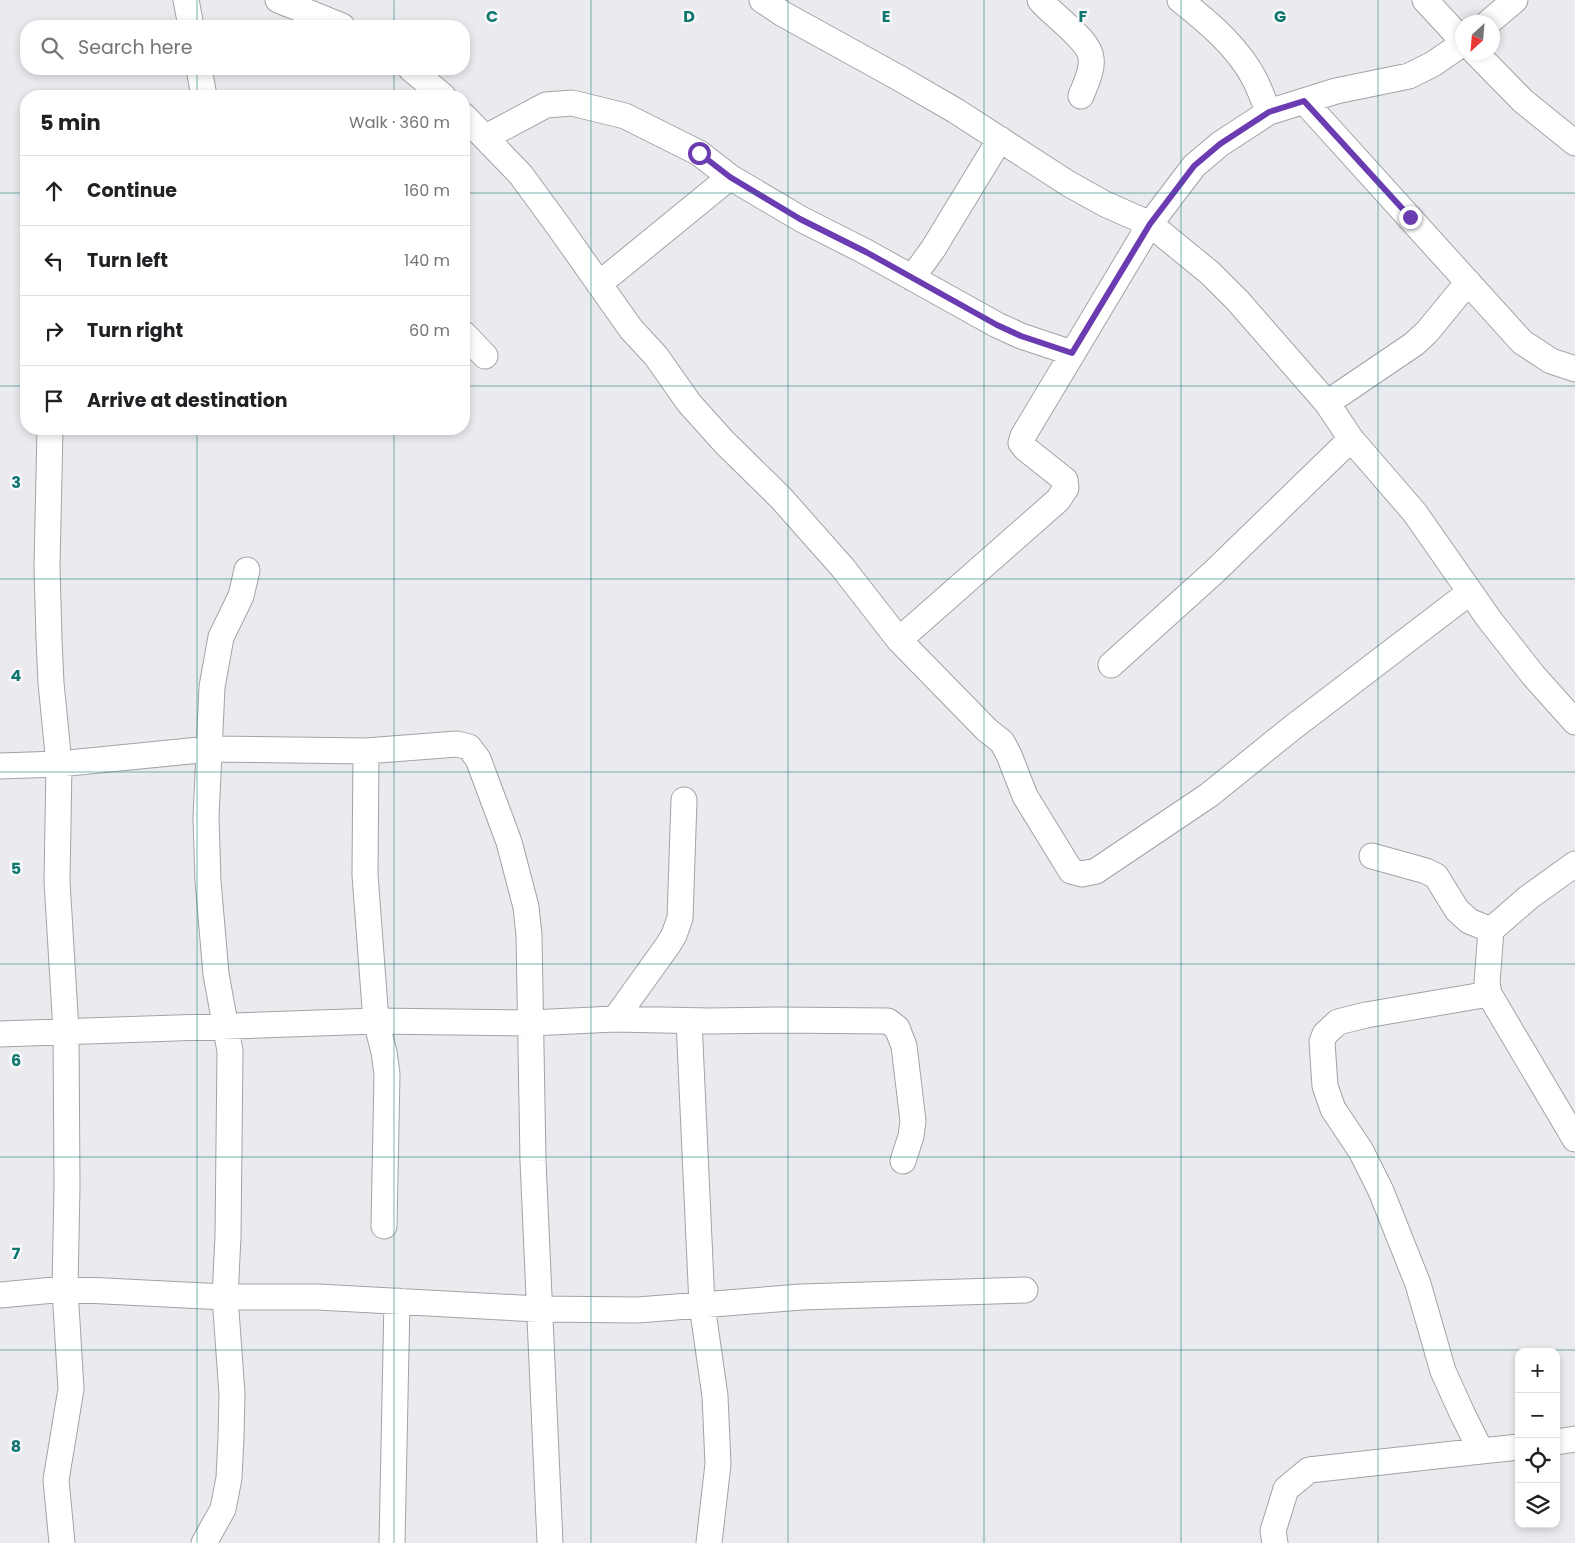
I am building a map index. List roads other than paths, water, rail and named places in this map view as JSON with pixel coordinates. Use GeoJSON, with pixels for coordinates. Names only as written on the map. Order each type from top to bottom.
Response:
{"type":"FeatureCollection","features":[{"type":"Feature","properties":{"kind":"street"},"geometry":{"type":"LineString","coordinates":[[186,0],[190,20]]}},
{"type":"Feature","properties":{"kind":"street"},"geometry":{"type":"LineString","coordinates":[[278,0],[327,20]]}},
{"type":"Feature","properties":{"kind":"street"},"geometry":{"type":"LineString","coordinates":[[762,0],[783,14],[916,87],[1069,184],[1104,204],[1150,224],[1210,273],[1268,334],[1327,403],[1351,439],[1414,513],[1533,676],[1575,722]]}},
{"type":"Feature","properties":{"kind":"street"},"geometry":{"type":"LineString","coordinates":[[1040,0],[1082,40],[1092,57],[1082,96]]}},
{"type":"Feature","properties":{"kind":"street"},"geometry":{"type":"LineString","coordinates":[[1180,0],[1206,20],[1234,49],[1254,78],[1269,112]]}},
{"type":"Feature","properties":{"kind":"street"},"geometry":{"type":"LineString","coordinates":[[1425,0],[1455,34]]}},
{"type":"Feature","properties":{"kind":"street"},"geometry":{"type":"LineString","coordinates":[[1497,15],[1515,0]]}},
{"type":"Feature","properties":{"kind":"street"},"geometry":{"type":"LineString","coordinates":[[899,640],[1058,500],[1066,488],[1065,480],[1021,443],[1023,436],[1150,224],[1194,166],[1220,144],[1269,112],[1336,91],[1409,76],[1433,64],[1455,47]]}},
{"type":"Feature","properties":{"kind":"street"},"geometry":{"type":"LineString","coordinates":[[1483,60],[1522,101],[1575,143]]}},
{"type":"Feature","properties":{"kind":"street"},"geometry":{"type":"LineString","coordinates":[[200,75],[203,90]]}},
{"type":"Feature","properties":{"kind":"street"},"geometry":{"type":"LineString","coordinates":[[416,75],[430,90]]}},
{"type":"Feature","properties":{"kind":"street"},"geometry":{"type":"LineString","coordinates":[[1304,101],[1522,342],[1551,361],[1575,369]]}},
{"type":"Feature","properties":{"kind":"street"},"geometry":{"type":"LineString","coordinates":[[486,137],[546,104],[572,103],[625,116],[699,153],[730,177],[800,219],[1005,329],[1072,353]]}},
{"type":"Feature","properties":{"kind":"street"},"geometry":{"type":"LineString","coordinates":[[470,122],[521,175],[630,329],[656,356],[690,403],[724,442],[781,498],[844,568],[899,640],[1002,742],[1009,755],[1024,796],[1071,871],[1082,874],[1096,871],[1210,795],[1292,728],[1470,592]]}},
{"type":"Feature","properties":{"kind":"street"},"geometry":{"type":"LineString","coordinates":[[912,278],[933,249],[1000,139]]}},
{"type":"Feature","properties":{"kind":"street"},"geometry":{"type":"LineString","coordinates":[[599,284],[730,177]]}},
{"type":"Feature","properties":{"kind":"street"},"geometry":{"type":"LineString","coordinates":[[1327,403],[1414,344],[1427,332],[1468,282]]}},
{"type":"Feature","properties":{"kind":"street"},"geometry":{"type":"LineString","coordinates":[[470,340],[485,356]]}},
{"type":"Feature","properties":{"kind":"street"},"geometry":{"type":"LineString","coordinates":[[50,435],[47,567],[48,630],[50,683],[59,764],[57,881],[66,1031],[67,1186],[65,1289],[71,1389],[56,1480],[62,1543]]}},
{"type":"Feature","properties":{"kind":"street"},"geometry":{"type":"LineString","coordinates":[[1111,665],[1214,572],[1351,439]]}},
{"type":"Feature","properties":{"kind":"street"},"geometry":{"type":"LineString","coordinates":[[204,1543],[223,1509],[232,1437],[232,1394],[225,1296],[228,1238],[230,1051],[216,974],[208,881],[206,818],[212,687],[216,658],[221,637],[242,596],[247,570]]}},
{"type":"Feature","properties":{"kind":"street"},"geometry":{"type":"LineString","coordinates":[[0,766],[59,764],[210,749],[366,751],[457,744],[469,747],[478,759],[509,842],[526,907],[529,935],[538,1310],[550,1543]]}},
{"type":"Feature","properties":{"kind":"street"},"geometry":{"type":"LineString","coordinates":[[366,751],[365,875],[376,1021],[384,1052],[387,1074],[384,1226]]}},
{"type":"Feature","properties":{"kind":"street"},"geometry":{"type":"LineString","coordinates":[[614,1019],[668,945],[680,918],[684,800]]}},
{"type":"Feature","properties":{"kind":"street"},"geometry":{"type":"LineString","coordinates":[[1372,856],[1426,870],[1436,876],[1457,910],[1470,921],[1491,930]]}},
{"type":"Feature","properties":{"kind":"street"},"geometry":{"type":"LineString","coordinates":[[1575,864],[1529,897],[1491,930],[1487,983],[1489,994],[1575,1139]]}},
{"type":"Feature","properties":{"kind":"street"},"geometry":{"type":"LineString","coordinates":[[1481,1451],[1443,1371],[1418,1284],[1381,1191],[1361,1151],[1333,1109],[1325,1086],[1322,1042],[1325,1034],[1338,1022],[1366,1015],[1489,994]]}},
{"type":"Feature","properties":{"kind":"street"},"geometry":{"type":"LineString","coordinates":[[0,1034],[376,1021],[530,1023],[614,1019],[888,1021],[897,1028],[904,1046],[912,1112],[912,1136],[903,1161]]}},
{"type":"Feature","properties":{"kind":"street"},"geometry":{"type":"LineString","coordinates":[[689,1020],[702,1305],[715,1396],[718,1464],[709,1543]]}},
{"type":"Feature","properties":{"kind":"street"},"geometry":{"type":"LineString","coordinates":[[0,1295],[65,1289],[225,1296],[318,1297],[538,1310],[638,1310],[802,1297],[1025,1290]]}},
{"type":"Feature","properties":{"kind":"street"},"geometry":{"type":"LineString","coordinates":[[392,1543],[397,1301]]}},
{"type":"Feature","properties":{"kind":"street"},"geometry":{"type":"LineString","coordinates":[[1560,1441],[1575,1439]]}},
{"type":"Feature","properties":{"kind":"street"},"geometry":{"type":"LineString","coordinates":[[1275,1543],[1273,1531],[1286,1489],[1309,1470],[1515,1447]]}}]}
